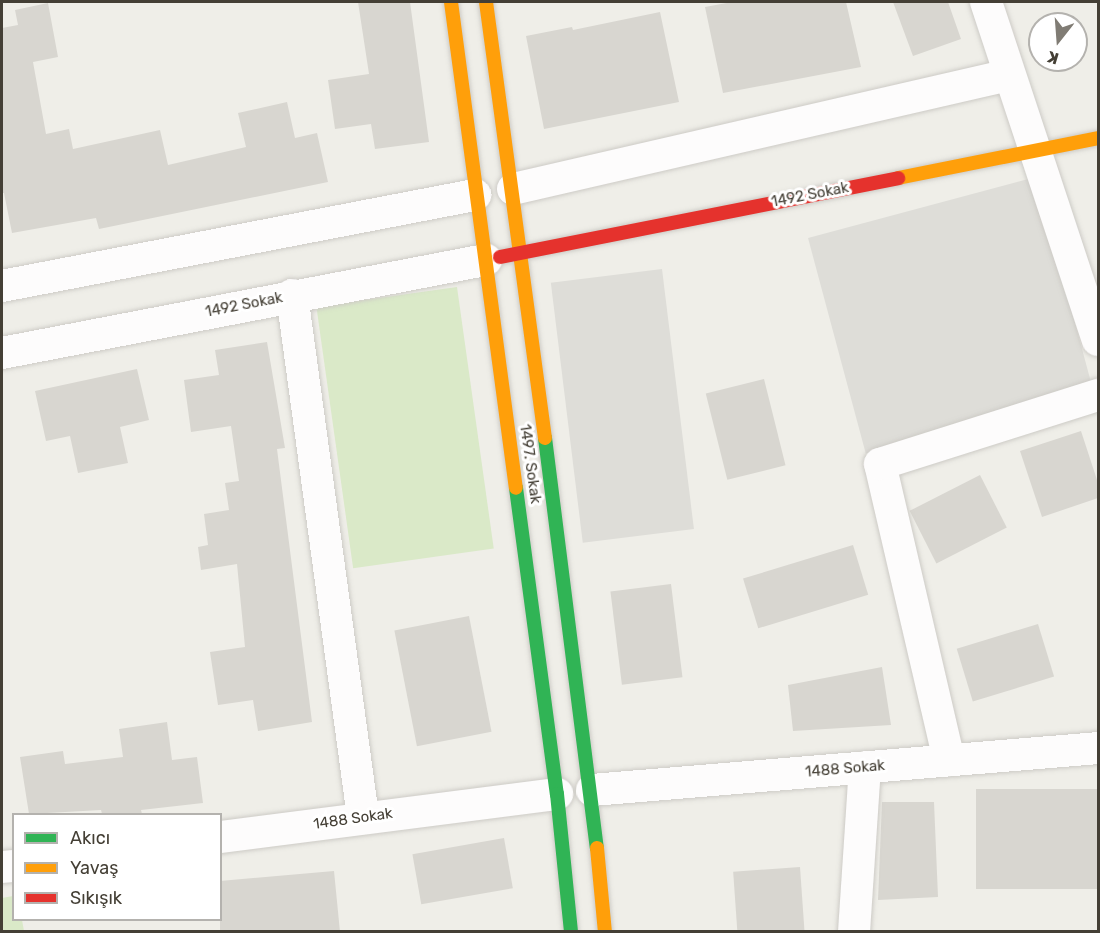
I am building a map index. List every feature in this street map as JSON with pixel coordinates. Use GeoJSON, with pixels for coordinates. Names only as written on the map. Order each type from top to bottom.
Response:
{"type":"FeatureCollection","features":[{"type":"Feature","properties":{"kind":"street","name":"1497. Sokak"},"geometry":{"type":"LineString","coordinates":[[451,2],[475,195],[486,260],[557,794],[571,932]]}},
{"type":"Feature","properties":{"kind":"street","name":"1497. Sokak"},"geometry":{"type":"LineString","coordinates":[[486,2],[523,253],[592,790],[604,932]]}},
{"type":"Feature","properties":{"kind":"street"},"geometry":{"type":"LineString","coordinates":[[986,2],[1098,340]]}},
{"type":"Feature","properties":{"kind":"street"},"geometry":{"type":"LineString","coordinates":[[2,286],[513,189],[1009,75]]}},
{"type":"Feature","properties":{"kind":"street","name":"1492 Sokak"},"geometry":{"type":"LineString","coordinates":[[2,353],[523,253],[1098,138]]}},
{"type":"Feature","properties":{"kind":"street"},"geometry":{"type":"LineString","coordinates":[[292,296],[363,817]]}},
{"type":"Feature","properties":{"kind":"street"},"geometry":{"type":"LineString","coordinates":[[949,760],[880,464],[1098,395]]}},
{"type":"Feature","properties":{"kind":"street","name":"1488 Sokak"},"geometry":{"type":"LineString","coordinates":[[592,790],[1098,748]]}},
{"type":"Feature","properties":{"kind":"street"},"geometry":{"type":"LineString","coordinates":[[854,932],[865,767]]}},
{"type":"Feature","properties":{"kind":"street"},"geometry":{"type":"LineString","coordinates":[[557,794],[592,790]]}},
{"type":"Feature","properties":{"kind":"street","name":"1488 Sokak"},"geometry":{"type":"LineString","coordinates":[[222,837],[557,794]]}},
{"type":"Feature","properties":{"kind":"green space"},"geometry":{"type":"Polygon","coordinates":[[[457,287],[494,548],[353,568],[316,307],[457,287]]]}},
{"type":"Feature","properties":{"kind":"green space"},"geometry":{"type":"Polygon","coordinates":[[[12,896],[12,921],[22,921],[24,931],[2,931],[2,898],[12,896]]]}},
{"type":"Feature","properties":{"kind":"shaded area"},"geometry":{"type":"Polygon","coordinates":[[[1036,177],[1094,392],[866,453],[808,238],[1036,177]]]}},
{"type":"Feature","properties":{"kind":"shaded area"},"geometry":{"type":"Polygon","coordinates":[[[662,269],[694,529],[583,543],[551,283],[662,269]]]}},
{"type":"Feature","properties":{"kind":"building"},"geometry":{"type":"Polygon","coordinates":[[[358,2],[410,2],[429,142],[375,149],[371,124],[335,129],[328,80],[369,74],[358,2]]]}},
{"type":"Feature","properties":{"kind":"building"},"geometry":{"type":"Polygon","coordinates":[[[732,2],[846,2],[861,67],[723,93],[705,7],[732,2]]]}},
{"type":"Feature","properties":{"kind":"building"},"geometry":{"type":"Polygon","coordinates":[[[893,2],[948,2],[961,39],[913,56],[893,2]]]}},
{"type":"Feature","properties":{"kind":"building"},"geometry":{"type":"Polygon","coordinates":[[[48,3],[58,57],[33,62],[46,134],[69,129],[73,149],[160,130],[168,165],[246,147],[238,113],[287,102],[295,138],[317,133],[328,182],[99,229],[96,218],[12,233],[4,193],[2,193],[2,28],[18,25],[15,10],[48,3]]]}},
{"type":"Feature","properties":{"kind":"building"},"geometry":{"type":"Polygon","coordinates":[[[660,12],[679,102],[544,129],[526,36],[572,27],[573,30],[660,12]]]}},
{"type":"Feature","properties":{"kind":"building"},"geometry":{"type":"Polygon","coordinates":[[[267,342],[285,448],[277,449],[312,722],[258,731],[253,700],[218,705],[210,652],[245,647],[237,564],[201,570],[198,547],[208,545],[204,514],[229,510],[225,483],[239,481],[231,426],[191,432],[184,380],[219,375],[215,350],[267,342]]]}},
{"type":"Feature","properties":{"kind":"building"},"geometry":{"type":"Polygon","coordinates":[[[137,369],[149,420],[120,427],[128,463],[78,473],[70,436],[46,441],[35,391],[137,369]]]}},
{"type":"Feature","properties":{"kind":"building"},"geometry":{"type":"Polygon","coordinates":[[[764,379],[786,465],[727,480],[706,394],[764,379]]]}},
{"type":"Feature","properties":{"kind":"building"},"geometry":{"type":"Polygon","coordinates":[[[1081,431],[1098,483],[1098,498],[1042,517],[1020,451],[1081,431]]]}},
{"type":"Feature","properties":{"kind":"building"},"geometry":{"type":"Polygon","coordinates":[[[980,475],[1007,528],[936,563],[910,511],[980,475]]]}},
{"type":"Feature","properties":{"kind":"building"},"geometry":{"type":"Polygon","coordinates":[[[853,545],[868,595],[758,628],[743,579],[853,545]]]}},
{"type":"Feature","properties":{"kind":"building"},"geometry":{"type":"Polygon","coordinates":[[[671,584],[682,677],[622,685],[610,591],[671,584]]]}},
{"type":"Feature","properties":{"kind":"building"},"geometry":{"type":"Polygon","coordinates":[[[469,616],[492,732],[417,746],[394,631],[469,616]]]}},
{"type":"Feature","properties":{"kind":"building"},"geometry":{"type":"Polygon","coordinates":[[[1038,624],[1054,677],[973,701],[957,649],[1038,624]]]}},
{"type":"Feature","properties":{"kind":"building"},"geometry":{"type":"Polygon","coordinates":[[[882,667],[891,725],[793,731],[788,685],[882,667]]]}},
{"type":"Feature","properties":{"kind":"building"},"geometry":{"type":"Polygon","coordinates":[[[167,722],[172,760],[197,757],[203,803],[141,810],[142,813],[102,813],[101,810],[29,813],[20,757],[63,751],[65,764],[123,757],[119,729],[167,722]]]}},
{"type":"Feature","properties":{"kind":"building"},"geometry":{"type":"Polygon","coordinates":[[[976,789],[1098,789],[1098,889],[976,889],[976,789]]]}},
{"type":"Feature","properties":{"kind":"building"},"geometry":{"type":"Polygon","coordinates":[[[882,802],[934,802],[938,897],[878,900],[882,802]]]}},
{"type":"Feature","properties":{"kind":"building"},"geometry":{"type":"Polygon","coordinates":[[[504,838],[513,888],[421,904],[412,854],[504,838]]]}},
{"type":"Feature","properties":{"kind":"building"},"geometry":{"type":"Polygon","coordinates":[[[800,867],[805,932],[737,932],[733,872],[800,867]]]}},
{"type":"Feature","properties":{"kind":"building"},"geometry":{"type":"Polygon","coordinates":[[[334,871],[340,932],[220,932],[222,881],[334,871]]]}},
{"type":"Feature","properties":{"kind":"traffic: fast"},"geometry":{"type":"LineString","coordinates":[[545,438],[597,848]]}},
{"type":"Feature","properties":{"kind":"traffic: fast"},"geometry":{"type":"LineString","coordinates":[[516,488],[557,794],[571,932]]}},
{"type":"Feature","properties":{"kind":"traffic: slow"},"geometry":{"type":"LineString","coordinates":[[451,2],[516,488]]}},
{"type":"Feature","properties":{"kind":"traffic: slow"},"geometry":{"type":"LineString","coordinates":[[486,2],[545,438]]}},
{"type":"Feature","properties":{"kind":"traffic: slow"},"geometry":{"type":"LineString","coordinates":[[898,178],[1098,138]]}},
{"type":"Feature","properties":{"kind":"traffic: slow"},"geometry":{"type":"LineString","coordinates":[[597,848],[605,932]]}},
{"type":"Feature","properties":{"kind":"traffic: jam"},"geometry":{"type":"LineString","coordinates":[[500,257],[898,178]]}}]}
